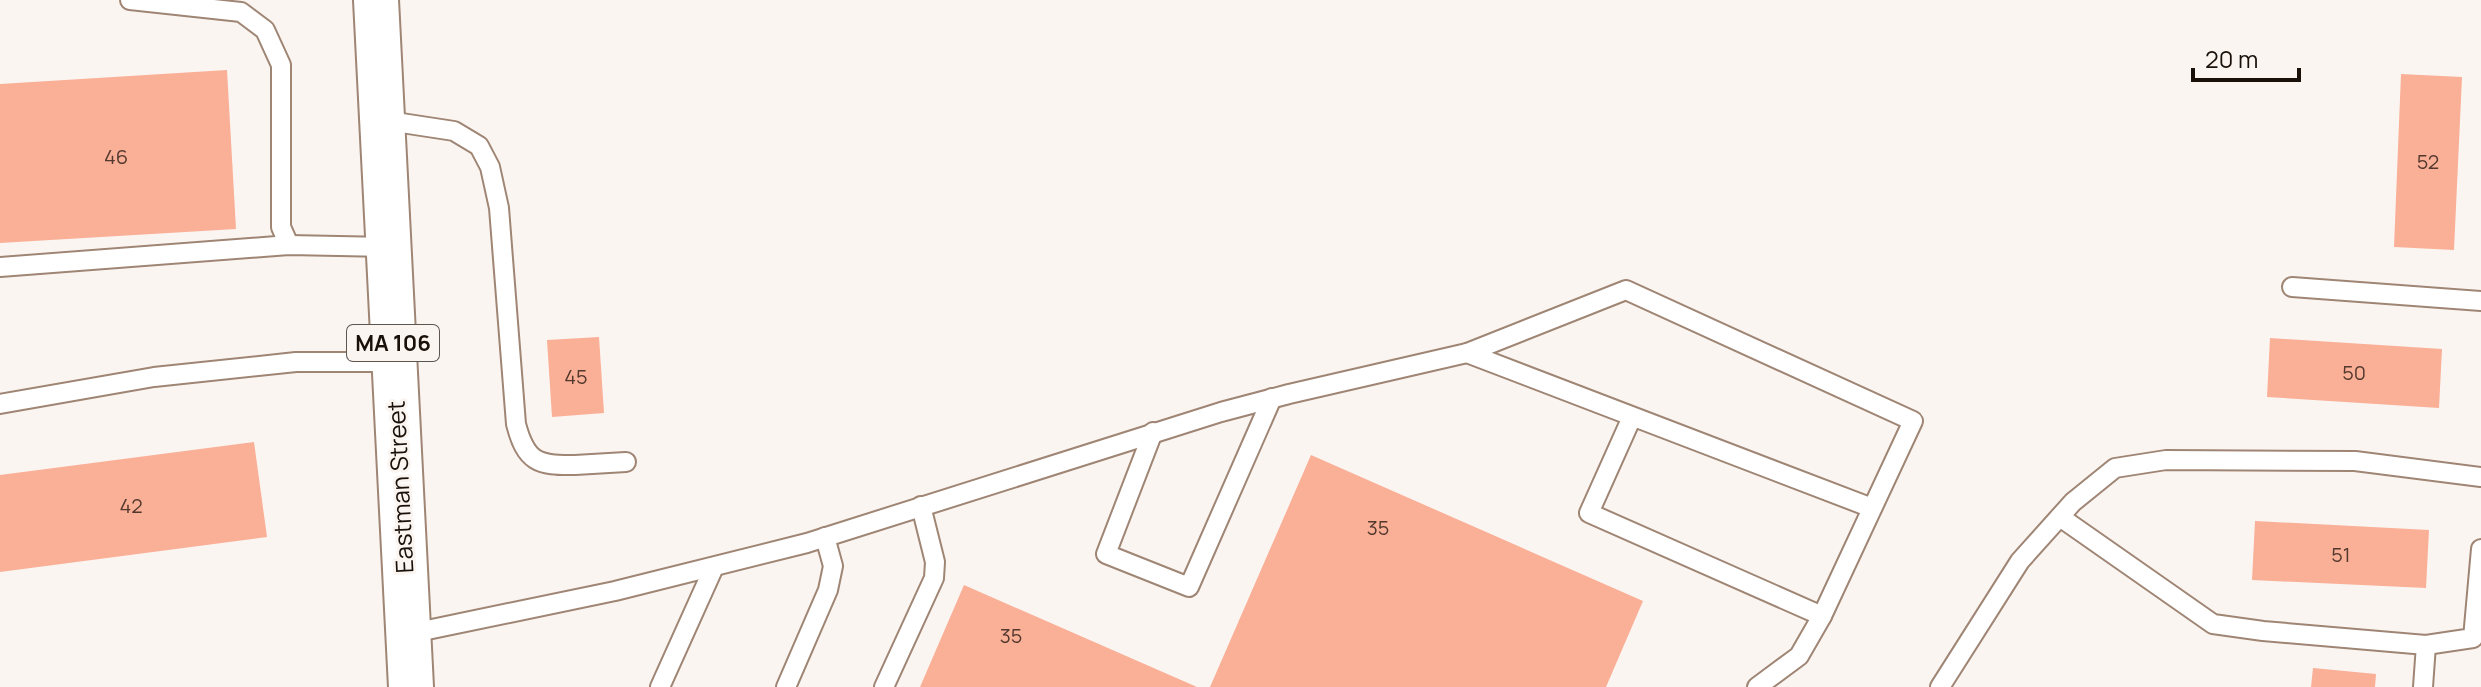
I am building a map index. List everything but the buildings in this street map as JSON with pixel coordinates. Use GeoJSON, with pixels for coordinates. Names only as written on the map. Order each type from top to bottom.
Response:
{"type":"FeatureCollection","features":[{"type":"Feature","properties":{"kind":"main road","name":"Eastman Street"},"geometry":{"type":"LineString","coordinates":[[376,0],[411,687]]}},
{"type":"Feature","properties":{"kind":"lane"},"geometry":{"type":"LineString","coordinates":[[130,0],[241,12],[265,30],[281,65],[281,227],[289,245]]}},
{"type":"Feature","properties":{"kind":"lane"},"geometry":{"type":"LineString","coordinates":[[382,120],[454,131],[479,146],[490,167],[499,208],[516,424],[521,442],[531,456],[547,466],[626,462]]}},
{"type":"Feature","properties":{"kind":"lane"},"geometry":{"type":"LineString","coordinates":[[0,267],[289,245],[388,247]]}},
{"type":"Feature","properties":{"kind":"lane"},"geometry":{"type":"LineString","coordinates":[[2292,287],[2481,301]]}},
{"type":"Feature","properties":{"kind":"lane"},"geometry":{"type":"LineString","coordinates":[[408,634],[714,567],[825,537],[1153,432],[1272,398],[1467,353],[1626,290],[1913,421],[1822,616],[1799,656],[1757,687]]}},
{"type":"Feature","properties":{"kind":"lane"},"geometry":{"type":"LineString","coordinates":[[1467,353],[1872,508]]}},
{"type":"Feature","properties":{"kind":"lane"},"geometry":{"type":"LineString","coordinates":[[0,404],[170,375],[296,362],[394,362]]}},
{"type":"Feature","properties":{"kind":"lane"},"geometry":{"type":"LineString","coordinates":[[1153,432],[1106,554],[1189,587],[1272,398]]}},
{"type":"Feature","properties":{"kind":"lane"},"geometry":{"type":"LineString","coordinates":[[1632,417],[1589,513],[1822,616]]}},
{"type":"Feature","properties":{"kind":"lane"},"geometry":{"type":"LineString","coordinates":[[1942,686],[2020,561],[2073,502],[2115,468],[2166,460],[2355,461],[2481,477]]}},
{"type":"Feature","properties":{"kind":"lane"},"geometry":{"type":"LineString","coordinates":[[884,687],[934,578],[935,562],[921,506]]}},
{"type":"Feature","properties":{"kind":"lane"},"geometry":{"type":"LineString","coordinates":[[2060,517],[2213,624],[2426,645],[2477,638],[2481,549]]}},
{"type":"Feature","properties":{"kind":"lane"},"geometry":{"type":"LineString","coordinates":[[786,687],[828,590],[833,566],[825,537]]}},
{"type":"Feature","properties":{"kind":"lane"},"geometry":{"type":"LineString","coordinates":[[660,687],[714,567]]}},
{"type":"Feature","properties":{"kind":"lane"},"geometry":{"type":"LineString","coordinates":[[2423,687],[2426,645]]}}]}
